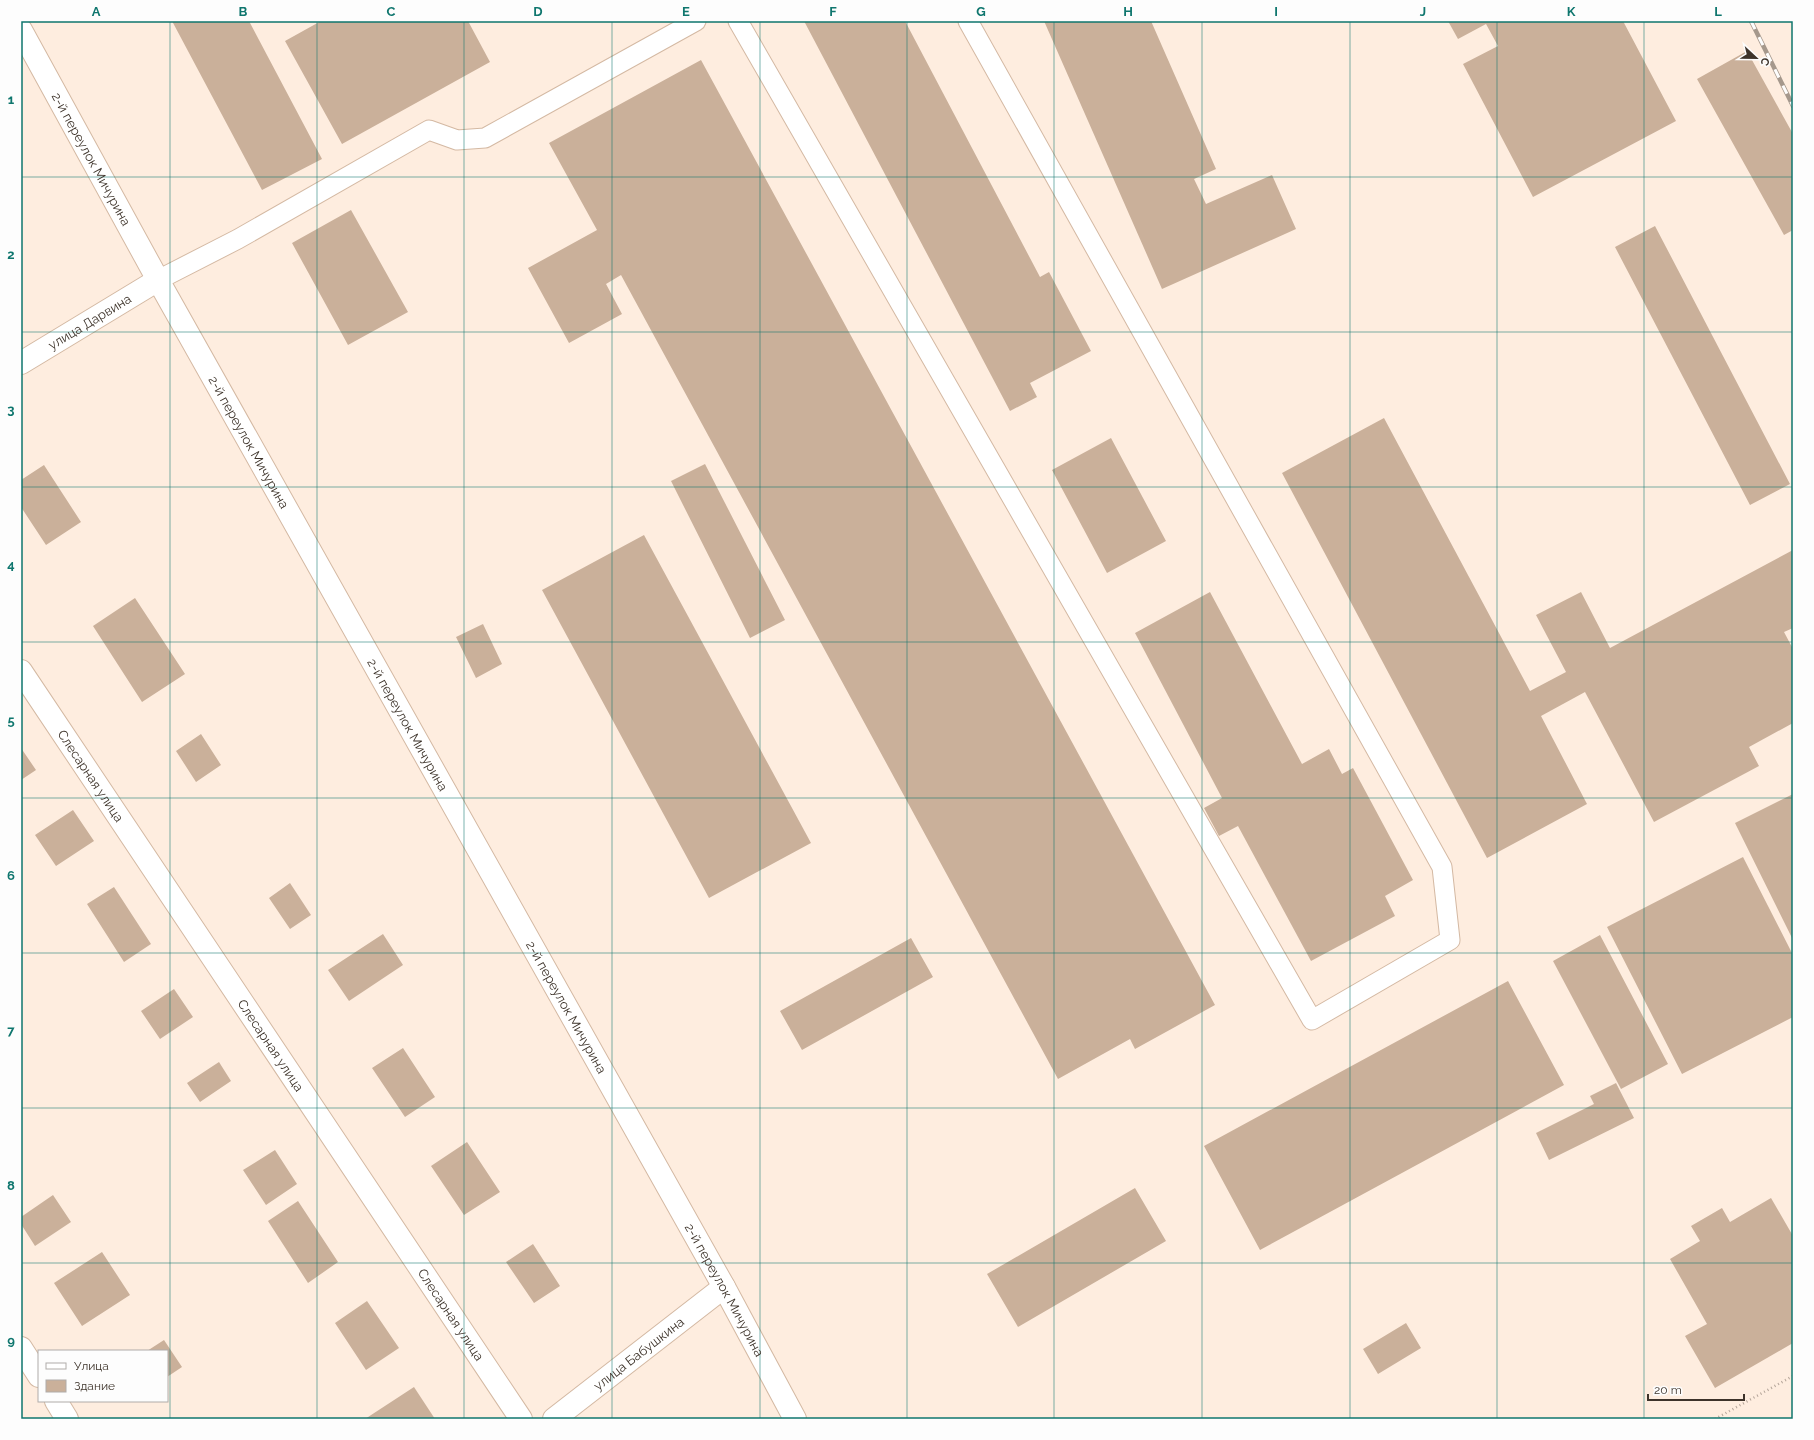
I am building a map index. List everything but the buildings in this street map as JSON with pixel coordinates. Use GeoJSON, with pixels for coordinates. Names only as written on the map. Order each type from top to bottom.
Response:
{"type":"FeatureCollection","features":[{"type":"Feature","properties":{"kind":"street","name":"2-й переулок Мичурина"},"geometry":{"type":"LineString","coordinates":[[21,30],[158,280],[724,1287],[795,1419]]}},
{"type":"Feature","properties":{"kind":"street","name":"улица Дарвина"},"geometry":{"type":"LineString","coordinates":[[21,363],[158,280]]}},
{"type":"Feature","properties":{"kind":"street","name":"Слесарная улица"},"geometry":{"type":"LineString","coordinates":[[21,671],[521,1419]]}},
{"type":"Feature","properties":{"kind":"street","name":"улица Бабушкина"},"geometry":{"type":"LineString","coordinates":[[554,1419],[724,1287]]}},
{"type":"Feature","properties":{"kind":"street"},"geometry":{"type":"LineString","coordinates":[[21,1348],[38,1374]]}},
{"type":"Feature","properties":{"kind":"street"},"geometry":{"type":"LineString","coordinates":[[57,1402],[67,1419]]}},
{"type":"Feature","properties":{"kind":"lane"},"geometry":{"type":"LineString","coordinates":[[158,280],[238,239],[429,130],[457,140],[485,138],[696,21]]}},
{"type":"Feature","properties":{"kind":"lane"},"geometry":{"type":"LineString","coordinates":[[738,21],[1312,1020],[1450,940],[1442,867],[968,21]]}},
{"type":"Feature","properties":{"kind":"path"},"geometry":{"type":"LineString","coordinates":[[1715,1419],[1793,1376]]}},
{"type":"Feature","properties":{"kind":"railway"},"geometry":{"type":"LineString","coordinates":[[1751,21],[1793,106]]}}]}
